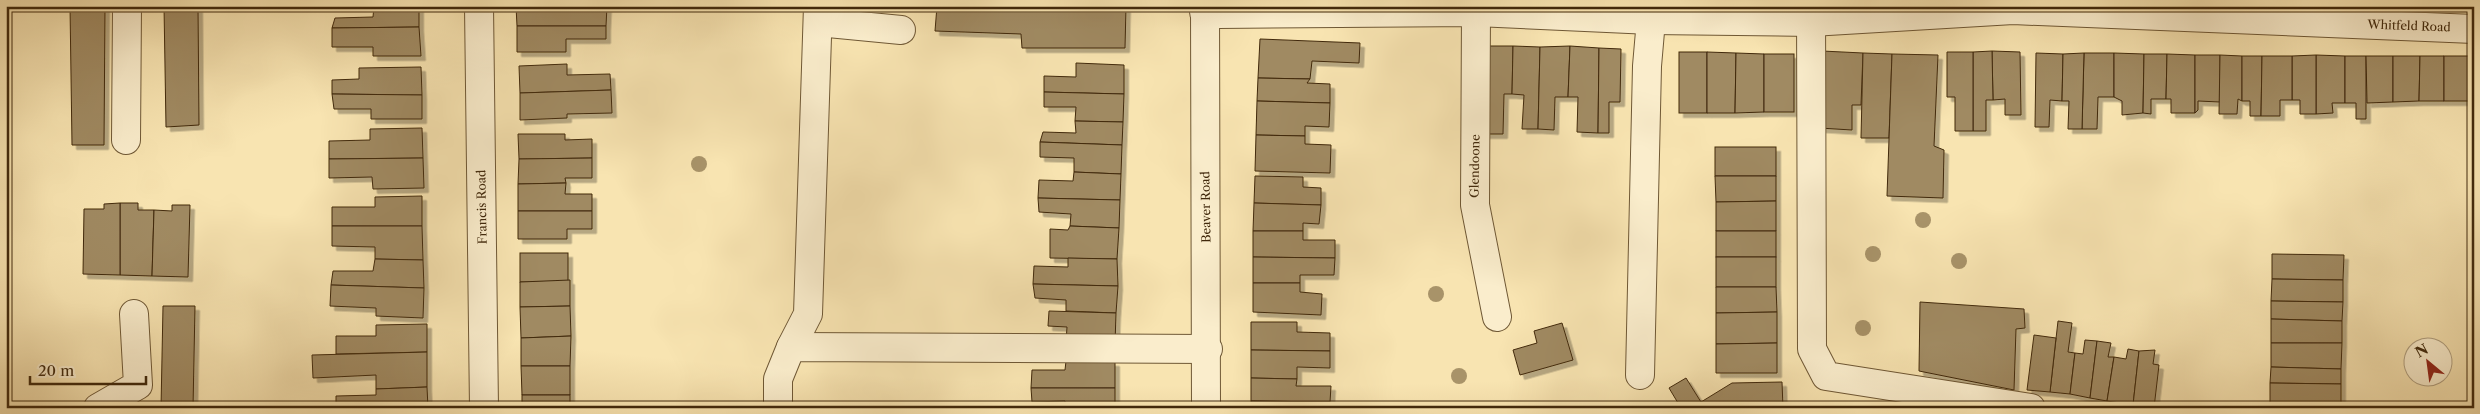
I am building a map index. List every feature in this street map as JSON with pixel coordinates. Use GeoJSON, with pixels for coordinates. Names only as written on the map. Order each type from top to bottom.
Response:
{"type":"FeatureCollection","features":[{"type":"Feature","properties":{"kind":"street"},"geometry":{"type":"LineString","coordinates":[[126,140],[127,6]]}},
{"type":"Feature","properties":{"kind":"street","name":"Francis Road"},"geometry":{"type":"LineString","coordinates":[[479,6],[484,408]]}},
{"type":"Feature","properties":{"kind":"street","name":"Whitfeld Road"},"geometry":{"type":"LineString","coordinates":[[1205,9],[1228,14],[1554,12],[1651,20],[2013,8],[2474,29]]}},
{"type":"Feature","properties":{"kind":"street","name":"Beaver Road"},"geometry":{"type":"LineString","coordinates":[[1205,9],[1208,349],[1206,408]]}},
{"type":"Feature","properties":{"kind":"street","name":"Glendoone"},"geometry":{"type":"LineString","coordinates":[[1476,12],[1475,205],[1498,317]]}},
{"type":"Feature","properties":{"kind":"street"},"geometry":{"type":"LineString","coordinates":[[778,408],[778,379],[790,348],[808,314],[818,14],[901,30]]}},
{"type":"Feature","properties":{"kind":"street"},"geometry":{"type":"LineString","coordinates":[[1811,14],[1812,349],[1826,376],[2031,408]]}},
{"type":"Feature","properties":{"kind":"street"},"geometry":{"type":"LineString","coordinates":[[1640,375],[1646,66],[1651,20]]}},
{"type":"Feature","properties":{"kind":"street"},"geometry":{"type":"LineString","coordinates":[[98,408],[138,385],[134,314]]}},
{"type":"Feature","properties":{"kind":"street"},"geometry":{"type":"LineString","coordinates":[[790,348],[1208,349]]}},
{"type":"Feature","properties":{"kind":"building"},"geometry":{"type":"Polygon","coordinates":[[[70,6],[105,6],[104,145],[72,145],[70,6]]]}},
{"type":"Feature","properties":{"kind":"building"},"geometry":{"type":"Polygon","coordinates":[[[164,6],[198,6],[199,125],[166,127],[164,6]]]}},
{"type":"Feature","properties":{"kind":"building"},"geometry":{"type":"Polygon","coordinates":[[[374,6],[419,6],[419,27],[332,28],[335,18],[373,17],[374,6]]]}},
{"type":"Feature","properties":{"kind":"building"},"geometry":{"type":"Polygon","coordinates":[[[516,6],[607,6],[606,26],[517,26],[516,6]]]}},
{"type":"Feature","properties":{"kind":"building"},"geometry":{"type":"Polygon","coordinates":[[[937,6],[1126,6],[1125,48],[1022,48],[1021,34],[935,31],[937,6]]]}},
{"type":"Feature","properties":{"kind":"building"},"geometry":{"type":"Polygon","coordinates":[[[517,26],[606,26],[606,39],[566,39],[566,52],[517,52],[517,26]]]}},
{"type":"Feature","properties":{"kind":"building"},"geometry":{"type":"Polygon","coordinates":[[[419,27],[421,56],[373,56],[373,47],[332,47],[332,28],[419,27]]]}},
{"type":"Feature","properties":{"kind":"building"},"geometry":{"type":"Polygon","coordinates":[[[1260,39],[1360,43],[1359,63],[1312,61],[1310,79],[1258,78],[1260,39]]]}},
{"type":"Feature","properties":{"kind":"building"},"geometry":{"type":"Polygon","coordinates":[[[1487,46],[1513,46],[1512,94],[1504,94],[1503,134],[1485,134],[1487,46]]]}},
{"type":"Feature","properties":{"kind":"building"},"geometry":{"type":"Polygon","coordinates":[[[1513,46],[1540,47],[1538,129],[1522,129],[1524,95],[1512,94],[1513,46]]]}},
{"type":"Feature","properties":{"kind":"building"},"geometry":{"type":"Polygon","coordinates":[[[1570,46],[1568,97],[1555,97],[1554,130],[1538,129],[1540,47],[1570,46]]]}},
{"type":"Feature","properties":{"kind":"building"},"geometry":{"type":"Polygon","coordinates":[[[1570,46],[1599,48],[1598,133],[1577,132],[1578,97],[1568,97],[1570,46]]]}},
{"type":"Feature","properties":{"kind":"building"},"geometry":{"type":"Polygon","coordinates":[[[1599,48],[1621,49],[1620,102],[1609,102],[1609,133],[1598,133],[1599,48]]]}},
{"type":"Feature","properties":{"kind":"building"},"geometry":{"type":"Polygon","coordinates":[[[1822,51],[1863,53],[1861,105],[1852,105],[1852,130],[1819,128],[1822,51]]]}},
{"type":"Feature","properties":{"kind":"building"},"geometry":{"type":"Polygon","coordinates":[[[1992,51],[2020,52],[2021,115],[2005,115],[2005,99],[1993,100],[1992,51]]]}},
{"type":"Feature","properties":{"kind":"building"},"geometry":{"type":"Polygon","coordinates":[[[1992,51],[1993,100],[1986,100],[1986,131],[1973,131],[1973,52],[1992,51]]]}},
{"type":"Feature","properties":{"kind":"building"},"geometry":{"type":"Polygon","coordinates":[[[1679,52],[1707,52],[1707,113],[1679,113],[1679,52]]]}},
{"type":"Feature","properties":{"kind":"building"},"geometry":{"type":"Polygon","coordinates":[[[1707,52],[1736,53],[1735,113],[1707,113],[1707,52]]]}},
{"type":"Feature","properties":{"kind":"building"},"geometry":{"type":"Polygon","coordinates":[[[1947,52],[1973,52],[1973,131],[1955,131],[1955,97],[1947,97],[1947,52]]]}},
{"type":"Feature","properties":{"kind":"building"},"geometry":{"type":"Polygon","coordinates":[[[1736,53],[1764,54],[1764,112],[1735,113],[1736,53]]]}},
{"type":"Feature","properties":{"kind":"building"},"geometry":{"type":"Polygon","coordinates":[[[1863,53],[1892,54],[1889,138],[1861,138],[1863,53]]]}},
{"type":"Feature","properties":{"kind":"building"},"geometry":{"type":"Polygon","coordinates":[[[2036,53],[2063,54],[2062,101],[2050,100],[2049,127],[2035,127],[2036,53]]]}},
{"type":"Feature","properties":{"kind":"building"},"geometry":{"type":"Polygon","coordinates":[[[2084,53],[2114,53],[2114,97],[2098,97],[2097,129],[2082,129],[2084,53]]]}},
{"type":"Feature","properties":{"kind":"building"},"geometry":{"type":"Polygon","coordinates":[[[2084,53],[2082,129],[2068,129],[2069,101],[2062,101],[2063,54],[2084,53]]]}},
{"type":"Feature","properties":{"kind":"building"},"geometry":{"type":"Polygon","coordinates":[[[2114,53],[2144,54],[2143,113],[2122,115],[2122,101],[2114,97],[2114,53]]]}},
{"type":"Feature","properties":{"kind":"building"},"geometry":{"type":"Polygon","coordinates":[[[1764,54],[1794,54],[1794,112],[1764,112],[1764,54]]]}},
{"type":"Feature","properties":{"kind":"building"},"geometry":{"type":"Polygon","coordinates":[[[1892,54],[1938,55],[1934,146],[1944,150],[1943,198],[1887,196],[1892,54]]]}},
{"type":"Feature","properties":{"kind":"building"},"geometry":{"type":"Polygon","coordinates":[[[2144,54],[2167,54],[2166,99],[2151,99],[2151,114],[2143,113],[2144,54]]]}},
{"type":"Feature","properties":{"kind":"building"},"geometry":{"type":"Polygon","coordinates":[[[2167,54],[2195,55],[2195,113],[2171,113],[2171,99],[2166,99],[2167,54]]]}},
{"type":"Feature","properties":{"kind":"building"},"geometry":{"type":"Polygon","coordinates":[[[2195,55],[2220,55],[2220,102],[2198,101],[2198,110],[2195,113],[2195,55]]]}},
{"type":"Feature","properties":{"kind":"building"},"geometry":{"type":"Polygon","coordinates":[[[2220,55],[2242,56],[2242,101],[2238,99],[2237,114],[2219,114],[2220,55]]]}},
{"type":"Feature","properties":{"kind":"building"},"geometry":{"type":"Polygon","coordinates":[[[2316,55],[2345,56],[2345,103],[2332,103],[2333,113],[2316,114],[2316,55]]]}},
{"type":"Feature","properties":{"kind":"building"},"geometry":{"type":"Polygon","coordinates":[[[2316,55],[2316,114],[2300,114],[2300,100],[2292,100],[2292,56],[2316,55]]]}},
{"type":"Feature","properties":{"kind":"building"},"geometry":{"type":"Polygon","coordinates":[[[2242,56],[2262,56],[2261,116],[2250,116],[2250,101],[2242,101],[2242,56]]]}},
{"type":"Feature","properties":{"kind":"building"},"geometry":{"type":"Polygon","coordinates":[[[2262,56],[2292,56],[2292,100],[2280,100],[2280,116],[2261,116],[2262,56]]]}},
{"type":"Feature","properties":{"kind":"building"},"geometry":{"type":"Polygon","coordinates":[[[2345,56],[2366,56],[2366,119],[2356,119],[2356,103],[2345,103],[2345,56]]]}},
{"type":"Feature","properties":{"kind":"building"},"geometry":{"type":"Polygon","coordinates":[[[2366,56],[2393,56],[2393,102],[2367,103],[2366,56]]]}},
{"type":"Feature","properties":{"kind":"building"},"geometry":{"type":"Polygon","coordinates":[[[2393,56],[2420,56],[2419,101],[2393,102],[2393,56]]]}},
{"type":"Feature","properties":{"kind":"building"},"geometry":{"type":"Polygon","coordinates":[[[2420,56],[2444,56],[2444,101],[2419,101],[2420,56]]]}},
{"type":"Feature","properties":{"kind":"building"},"geometry":{"type":"Polygon","coordinates":[[[2444,56],[2469,56],[2469,101],[2444,101],[2444,56]]]}},
{"type":"Feature","properties":{"kind":"building"},"geometry":{"type":"Polygon","coordinates":[[[2469,56],[2474,56],[2474,101],[2469,101],[2469,56]]]}},
{"type":"Feature","properties":{"kind":"building"},"geometry":{"type":"Polygon","coordinates":[[[1076,63],[1124,65],[1124,94],[1044,92],[1044,76],[1076,77],[1076,63]]]}},
{"type":"Feature","properties":{"kind":"building"},"geometry":{"type":"Polygon","coordinates":[[[567,64],[567,75],[610,74],[611,90],[520,93],[519,66],[567,64]]]}},
{"type":"Feature","properties":{"kind":"building"},"geometry":{"type":"Polygon","coordinates":[[[421,67],[422,95],[332,94],[332,80],[359,79],[359,68],[421,67]]]}},
{"type":"Feature","properties":{"kind":"building"},"geometry":{"type":"Polygon","coordinates":[[[1258,78],[1310,79],[1307,83],[1330,84],[1330,103],[1257,101],[1258,78]]]}},
{"type":"Feature","properties":{"kind":"building"},"geometry":{"type":"Polygon","coordinates":[[[611,90],[612,113],[567,114],[567,118],[520,120],[520,93],[611,90]]]}},
{"type":"Feature","properties":{"kind":"building"},"geometry":{"type":"Polygon","coordinates":[[[1044,92],[1124,94],[1123,122],[1075,121],[1076,107],[1044,107],[1044,92]]]}},
{"type":"Feature","properties":{"kind":"building"},"geometry":{"type":"Polygon","coordinates":[[[332,94],[422,95],[422,119],[371,119],[371,109],[334,109],[332,94]]]}},
{"type":"Feature","properties":{"kind":"building"},"geometry":{"type":"Polygon","coordinates":[[[1257,101],[1330,103],[1329,127],[1305,126],[1305,136],[1256,135],[1257,101]]]}},
{"type":"Feature","properties":{"kind":"building"},"geometry":{"type":"Polygon","coordinates":[[[1075,121],[1123,122],[1122,145],[1040,142],[1043,132],[1076,133],[1075,121]]]}},
{"type":"Feature","properties":{"kind":"building"},"geometry":{"type":"Polygon","coordinates":[[[422,128],[423,158],[329,159],[329,141],[370,140],[370,129],[422,128]]]}},
{"type":"Feature","properties":{"kind":"building"},"geometry":{"type":"Polygon","coordinates":[[[518,134],[565,134],[565,140],[592,139],[592,158],[519,159],[518,134]]]}},
{"type":"Feature","properties":{"kind":"building"},"geometry":{"type":"Polygon","coordinates":[[[1256,135],[1305,136],[1305,144],[1331,145],[1330,173],[1255,171],[1256,135]]]}},
{"type":"Feature","properties":{"kind":"building"},"geometry":{"type":"Polygon","coordinates":[[[1040,142],[1122,145],[1121,174],[1074,172],[1074,158],[1040,157],[1040,142]]]}},
{"type":"Feature","properties":{"kind":"building"},"geometry":{"type":"Polygon","coordinates":[[[1715,147],[1776,147],[1776,176],[1715,176],[1715,147]]]}},
{"type":"Feature","properties":{"kind":"building"},"geometry":{"type":"Polygon","coordinates":[[[423,158],[424,188],[373,189],[372,177],[329,178],[329,159],[423,158]]]}},
{"type":"Feature","properties":{"kind":"building"},"geometry":{"type":"Polygon","coordinates":[[[592,158],[592,178],[565,178],[566,183],[518,184],[519,159],[592,158]]]}},
{"type":"Feature","properties":{"kind":"building"},"geometry":{"type":"Polygon","coordinates":[[[1074,172],[1121,174],[1120,200],[1038,198],[1039,180],[1073,181],[1074,172]]]}},
{"type":"Feature","properties":{"kind":"building"},"geometry":{"type":"Polygon","coordinates":[[[1255,176],[1303,177],[1303,187],[1321,188],[1321,205],[1254,203],[1255,176]]]}},
{"type":"Feature","properties":{"kind":"building"},"geometry":{"type":"Polygon","coordinates":[[[1715,176],[1776,176],[1776,201],[1716,202],[1715,176]]]}},
{"type":"Feature","properties":{"kind":"building"},"geometry":{"type":"Polygon","coordinates":[[[566,183],[565,194],[592,194],[592,211],[518,211],[518,184],[566,183]]]}},
{"type":"Feature","properties":{"kind":"building"},"geometry":{"type":"Polygon","coordinates":[[[422,196],[422,226],[332,226],[332,207],[375,207],[375,197],[422,196]]]}},
{"type":"Feature","properties":{"kind":"building"},"geometry":{"type":"Polygon","coordinates":[[[1038,198],[1120,200],[1119,228],[1070,226],[1071,214],[1039,212],[1038,198]]]}},
{"type":"Feature","properties":{"kind":"building"},"geometry":{"type":"Polygon","coordinates":[[[1776,201],[1776,231],[1716,231],[1716,202],[1776,201]]]}},
{"type":"Feature","properties":{"kind":"building"},"geometry":{"type":"Polygon","coordinates":[[[120,203],[138,203],[138,210],[154,210],[152,276],[120,275],[120,203]]]}},
{"type":"Feature","properties":{"kind":"building"},"geometry":{"type":"Polygon","coordinates":[[[120,203],[120,275],[83,274],[84,209],[104,209],[104,204],[120,203]]]}},
{"type":"Feature","properties":{"kind":"building"},"geometry":{"type":"Polygon","coordinates":[[[1254,203],[1321,205],[1319,224],[1303,223],[1303,231],[1253,231],[1254,203]]]}},
{"type":"Feature","properties":{"kind":"building"},"geometry":{"type":"Polygon","coordinates":[[[172,205],[190,205],[188,277],[152,276],[154,210],[172,211],[172,205]]]}},
{"type":"Feature","properties":{"kind":"building"},"geometry":{"type":"Polygon","coordinates":[[[518,211],[592,211],[592,229],[567,229],[567,239],[518,239],[518,211]]]}},
{"type":"Feature","properties":{"kind":"building"},"geometry":{"type":"Polygon","coordinates":[[[332,226],[422,226],[423,260],[375,259],[375,247],[332,246],[332,226]]]}},
{"type":"Feature","properties":{"kind":"building"},"geometry":{"type":"Polygon","coordinates":[[[1070,226],[1119,228],[1117,259],[1050,258],[1050,229],[1068,230],[1070,226]]]}},
{"type":"Feature","properties":{"kind":"building"},"geometry":{"type":"Polygon","coordinates":[[[1253,231],[1303,231],[1303,240],[1335,240],[1335,258],[1253,257],[1253,231]]]}},
{"type":"Feature","properties":{"kind":"building"},"geometry":{"type":"Polygon","coordinates":[[[1716,231],[1776,231],[1776,257],[1716,257],[1716,231]]]}},
{"type":"Feature","properties":{"kind":"building"},"geometry":{"type":"Polygon","coordinates":[[[520,253],[568,253],[568,282],[520,282],[520,253]]]}},
{"type":"Feature","properties":{"kind":"building"},"geometry":{"type":"Polygon","coordinates":[[[2272,254],[2344,255],[2343,280],[2272,279],[2272,254]]]}},
{"type":"Feature","properties":{"kind":"building"},"geometry":{"type":"Polygon","coordinates":[[[1253,257],[1335,258],[1334,275],[1300,275],[1300,283],[1253,283],[1253,257]]]}},
{"type":"Feature","properties":{"kind":"building"},"geometry":{"type":"Polygon","coordinates":[[[1716,257],[1776,257],[1776,287],[1716,287],[1716,257]]]}},
{"type":"Feature","properties":{"kind":"building"},"geometry":{"type":"Polygon","coordinates":[[[1068,258],[1117,259],[1118,286],[1033,284],[1034,266],[1068,267],[1068,258]]]}},
{"type":"Feature","properties":{"kind":"building"},"geometry":{"type":"Polygon","coordinates":[[[375,259],[423,260],[424,288],[331,285],[333,271],[373,271],[375,259]]]}},
{"type":"Feature","properties":{"kind":"building"},"geometry":{"type":"Polygon","coordinates":[[[2272,279],[2343,280],[2343,302],[2271,301],[2272,279]]]}},
{"type":"Feature","properties":{"kind":"building"},"geometry":{"type":"Polygon","coordinates":[[[570,280],[570,306],[520,307],[520,282],[570,280]]]}},
{"type":"Feature","properties":{"kind":"building"},"geometry":{"type":"Polygon","coordinates":[[[1253,283],[1300,283],[1300,292],[1322,294],[1321,315],[1253,312],[1253,283]]]}},
{"type":"Feature","properties":{"kind":"building"},"geometry":{"type":"Polygon","coordinates":[[[1033,284],[1118,286],[1116,313],[1066,311],[1066,300],[1035,298],[1033,284]]]}},
{"type":"Feature","properties":{"kind":"building"},"geometry":{"type":"Polygon","coordinates":[[[331,285],[424,288],[423,318],[376,316],[376,308],[330,306],[331,285]]]}},
{"type":"Feature","properties":{"kind":"building"},"geometry":{"type":"Polygon","coordinates":[[[1716,287],[1776,287],[1777,312],[1716,313],[1716,287]]]}},
{"type":"Feature","properties":{"kind":"building"},"geometry":{"type":"Polygon","coordinates":[[[2271,301],[2343,302],[2342,321],[2271,319],[2271,301]]]}},
{"type":"Feature","properties":{"kind":"building"},"geometry":{"type":"Polygon","coordinates":[[[1920,302],[2024,309],[2025,328],[2016,329],[2014,390],[1919,371],[1920,302]]]}},
{"type":"Feature","properties":{"kind":"building"},"geometry":{"type":"Polygon","coordinates":[[[163,306],[195,306],[193,408],[161,408],[163,306]]]}},
{"type":"Feature","properties":{"kind":"building"},"geometry":{"type":"Polygon","coordinates":[[[570,306],[571,336],[521,338],[520,307],[570,306]]]}},
{"type":"Feature","properties":{"kind":"building"},"geometry":{"type":"Polygon","coordinates":[[[1049,311],[1116,313],[1115,344],[1066,342],[1067,327],[1048,326],[1049,311]]]}},
{"type":"Feature","properties":{"kind":"building"},"geometry":{"type":"Polygon","coordinates":[[[1777,312],[1777,343],[1716,344],[1716,313],[1777,312]]]}},
{"type":"Feature","properties":{"kind":"building"},"geometry":{"type":"Polygon","coordinates":[[[2271,319],[2342,321],[2342,343],[2271,343],[2271,319]]]}},
{"type":"Feature","properties":{"kind":"building"},"geometry":{"type":"Polygon","coordinates":[[[2058,321],[2072,323],[2068,352],[2075,353],[2070,394],[2050,392],[2058,321]]]}},
{"type":"Feature","properties":{"kind":"building"},"geometry":{"type":"Polygon","coordinates":[[[1251,322],[1297,322],[1297,332],[1330,333],[1330,351],[1251,350],[1251,322]]]}},
{"type":"Feature","properties":{"kind":"building"},"geometry":{"type":"Polygon","coordinates":[[[1562,323],[1573,360],[1520,375],[1513,350],[1537,343],[1534,331],[1562,323]]]}},
{"type":"Feature","properties":{"kind":"building"},"geometry":{"type":"Polygon","coordinates":[[[427,324],[427,352],[336,354],[336,336],[376,336],[376,325],[427,324]]]}},
{"type":"Feature","properties":{"kind":"building"},"geometry":{"type":"Polygon","coordinates":[[[2034,335],[2056,338],[2050,392],[2027,390],[2034,335]]]}},
{"type":"Feature","properties":{"kind":"building"},"geometry":{"type":"Polygon","coordinates":[[[571,336],[570,366],[521,366],[521,338],[571,336]]]}},
{"type":"Feature","properties":{"kind":"building"},"geometry":{"type":"Polygon","coordinates":[[[2085,340],[2097,341],[2090,398],[2070,394],[2075,353],[2083,354],[2085,340]]]}},
{"type":"Feature","properties":{"kind":"building"},"geometry":{"type":"Polygon","coordinates":[[[2097,341],[2111,343],[2108,357],[2114,357],[2107,401],[2090,398],[2097,341]]]}},
{"type":"Feature","properties":{"kind":"building"},"geometry":{"type":"Polygon","coordinates":[[[1777,343],[1777,373],[1716,373],[1716,344],[1777,343]]]}},
{"type":"Feature","properties":{"kind":"building"},"geometry":{"type":"Polygon","coordinates":[[[2271,343],[2342,343],[2341,369],[2271,367],[2271,343]]]}},
{"type":"Feature","properties":{"kind":"building"},"geometry":{"type":"Polygon","coordinates":[[[2128,349],[2139,351],[2133,405],[2107,401],[2114,357],[2126,359],[2128,349]]]}},
{"type":"Feature","properties":{"kind":"building"},"geometry":{"type":"Polygon","coordinates":[[[1251,350],[1330,351],[1330,368],[1297,367],[1297,379],[1251,378],[1251,350]]]}},
{"type":"Feature","properties":{"kind":"building"},"geometry":{"type":"Polygon","coordinates":[[[2155,350],[2153,364],[2159,365],[2154,408],[2133,405],[2139,351],[2155,350]]]}},
{"type":"Feature","properties":{"kind":"building"},"geometry":{"type":"Polygon","coordinates":[[[427,352],[427,387],[376,389],[376,375],[313,378],[312,355],[427,352]]]}},
{"type":"Feature","properties":{"kind":"building"},"geometry":{"type":"Polygon","coordinates":[[[1066,361],[1115,362],[1115,388],[1031,388],[1032,370],[1065,370],[1066,361]]]}},
{"type":"Feature","properties":{"kind":"building"},"geometry":{"type":"Polygon","coordinates":[[[521,366],[570,366],[570,395],[522,395],[521,366]]]}},
{"type":"Feature","properties":{"kind":"building"},"geometry":{"type":"Polygon","coordinates":[[[2271,367],[2341,369],[2341,384],[2270,383],[2271,367]]]}},
{"type":"Feature","properties":{"kind":"building"},"geometry":{"type":"Polygon","coordinates":[[[1251,378],[1297,379],[1296,386],[1331,386],[1330,402],[1251,401],[1251,378]]]}},
{"type":"Feature","properties":{"kind":"building"},"geometry":{"type":"Polygon","coordinates":[[[1686,378],[1701,402],[1732,383],[1782,382],[1783,408],[1681,408],[1669,388],[1686,378]]]}},
{"type":"Feature","properties":{"kind":"building"},"geometry":{"type":"Polygon","coordinates":[[[2270,383],[2341,384],[2341,408],[2270,408],[2270,383]]]}},
{"type":"Feature","properties":{"kind":"building"},"geometry":{"type":"Polygon","coordinates":[[[427,387],[428,408],[336,408],[336,396],[376,395],[376,389],[427,387]]]}},
{"type":"Feature","properties":{"kind":"building"},"geometry":{"type":"Polygon","coordinates":[[[1031,388],[1115,388],[1115,408],[1065,408],[1065,401],[1032,402],[1031,388]]]}},
{"type":"Feature","properties":{"kind":"building"},"geometry":{"type":"Polygon","coordinates":[[[522,395],[570,395],[570,408],[522,408],[522,395]]]}},
{"type":"Feature","properties":{"kind":"building"},"geometry":{"type":"Polygon","coordinates":[[[1251,401],[1330,402],[1330,408],[1251,408],[1251,401]]]}}]}
